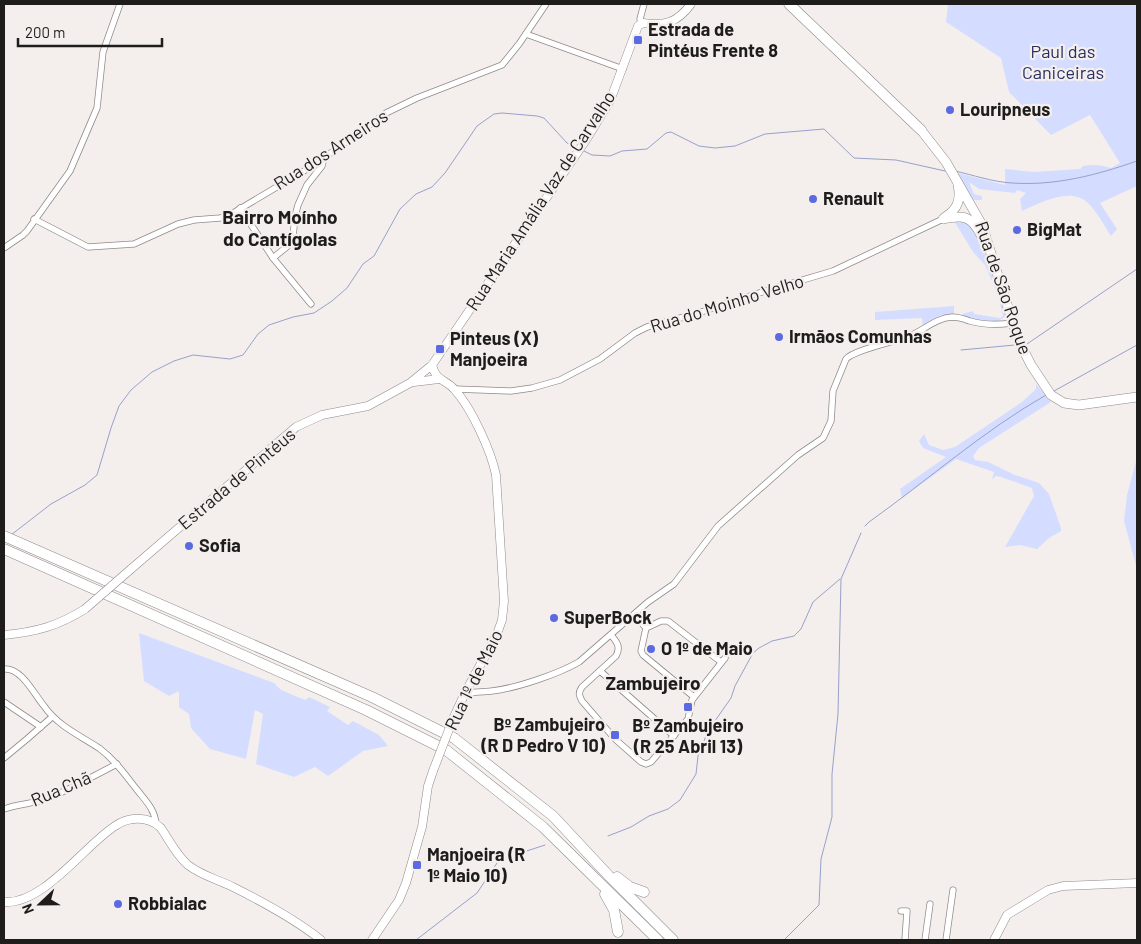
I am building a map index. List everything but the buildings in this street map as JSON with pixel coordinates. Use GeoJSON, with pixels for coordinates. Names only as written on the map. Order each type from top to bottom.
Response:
{"type":"FeatureCollection","features":[{"type":"Feature","properties":{"kind":"highway","name":"Rua de São Roque"},"geometry":{"type":"LineString","coordinates":[[789,4],[921,130]]}},
{"type":"Feature","properties":{"kind":"highway","name":"Rua de São Roque"},"geometry":{"type":"LineString","coordinates":[[797,4],[880,83],[921,130]]}},
{"type":"Feature","properties":{"kind":"highway"},"geometry":{"type":"LineString","coordinates":[[4,536],[372,697],[454,738],[553,816],[673,940]]}},
{"type":"Feature","properties":{"kind":"highway"},"geometry":{"type":"LineString","coordinates":[[4,549],[366,710],[446,750],[543,827],[658,940]]}},
{"type":"Feature","properties":{"kind":"highway"},"geometry":{"type":"LineString","coordinates":[[588,854],[630,887],[644,892]]}},
{"type":"Feature","properties":{"kind":"highway"},"geometry":{"type":"LineString","coordinates":[[576,858],[608,898],[614,910],[618,932]]}},
{"type":"Feature","properties":{"kind":"main road","name":"Rua de São Roque"},"geometry":{"type":"LineString","coordinates":[[921,130],[932,142],[970,202],[982,225],[1018,339],[1031,365],[1051,395],[1059,401],[1070,405],[1137,397]]}},
{"type":"Feature","properties":{"kind":"main road"},"geometry":{"type":"LineString","coordinates":[[943,219],[952,212],[959,202],[957,181]]}},
{"type":"Feature","properties":{"kind":"main road"},"geometry":{"type":"LineString","coordinates":[[943,219],[958,216],[966,210],[970,202]]}},
{"type":"Feature","properties":{"kind":"main road"},"geometry":{"type":"LineString","coordinates":[[958,216],[969,219],[976,225],[983,241],[989,247]]}},
{"type":"Feature","properties":{"kind":"street"},"geometry":{"type":"LineString","coordinates":[[5,247],[23,235],[70,171],[97,108],[103,52],[120,4]]}},
{"type":"Feature","properties":{"kind":"street","name":"Rua dos Arneiros"},"geometry":{"type":"LineString","coordinates":[[34,219],[88,247],[134,244],[178,224],[194,220],[220,218],[324,158],[386,113],[417,98],[502,65],[510,58],[546,4]]}},
{"type":"Feature","properties":{"kind":"street","name":"Rua Maria Amália Vaz de Carvalho"},"geometry":{"type":"LineString","coordinates":[[432,365],[578,152],[610,101],[637,29],[641,24],[640,19],[644,4]]}},
{"type":"Feature","properties":{"kind":"street"},"geometry":{"type":"LineString","coordinates":[[641,24],[656,25],[670,22],[686,11],[691,4]]}},
{"type":"Feature","properties":{"kind":"street"},"geometry":{"type":"LineString","coordinates":[[526,34],[623,69]]}},
{"type":"Feature","properties":{"kind":"street"},"geometry":{"type":"LineString","coordinates":[[273,258],[290,245],[298,205],[307,186],[322,166],[324,158]]}},
{"type":"Feature","properties":{"kind":"street"},"geometry":{"type":"LineString","coordinates":[[240,208],[273,258],[311,304]]}},
{"type":"Feature","properties":{"kind":"street","name":"Rua do Moinho Velho"},"geometry":{"type":"LineString","coordinates":[[455,389],[511,391],[532,388],[560,380],[600,360],[635,333],[647,327],[832,272],[943,219]]}},
{"type":"Feature","properties":{"kind":"street"},"geometry":{"type":"LineString","coordinates":[[465,693],[502,689],[579,662],[648,602],[674,584],[718,526],[798,456],[823,438],[831,421],[833,391],[846,359],[850,355],[857,351],[915,334],[940,320],[950,317],[995,324],[1012,323]]}},
{"type":"Feature","properties":{"kind":"street"},"geometry":{"type":"LineString","coordinates":[[432,365],[439,379]]}},
{"type":"Feature","properties":{"kind":"street","name":"Estrada de Pintéus"},"geometry":{"type":"LineString","coordinates":[[4,634],[27,633],[48,628],[67,620],[85,609],[296,427],[322,416],[368,406],[410,383],[432,365]]}},
{"type":"Feature","properties":{"kind":"street"},"geometry":{"type":"LineString","coordinates":[[410,383],[439,379]]}},
{"type":"Feature","properties":{"kind":"street","name":"Rua 1º de Maio"},"geometry":{"type":"LineString","coordinates":[[372,940],[399,900],[406,883],[422,827],[432,771],[465,693],[497,634],[502,620],[504,601],[496,475],[493,459],[479,430],[455,389],[439,379]]}},
{"type":"Feature","properties":{"kind":"street"},"geometry":{"type":"LineString","coordinates":[[634,615],[646,628]]}},
{"type":"Feature","properties":{"kind":"street"},"geometry":{"type":"LineString","coordinates":[[611,635],[619,646],[619,652],[582,687],[579,696],[615,739],[641,762],[649,764],[688,720],[692,700],[723,660],[668,621],[660,620],[646,628],[642,655],[694,697]]}},
{"type":"Feature","properties":{"kind":"street"},"geometry":{"type":"LineString","coordinates":[[4,669],[14,669],[52,717],[100,749],[117,764],[149,804],[156,824]]}},
{"type":"Feature","properties":{"kind":"street"},"geometry":{"type":"LineString","coordinates":[[600,671],[674,736]]}},
{"type":"Feature","properties":{"kind":"street"},"geometry":{"type":"LineString","coordinates":[[4,702],[42,727]]}},
{"type":"Feature","properties":{"kind":"street"},"geometry":{"type":"LineString","coordinates":[[4,756],[52,717]]}},
{"type":"Feature","properties":{"kind":"street","name":"Rua Chã"},"geometry":{"type":"LineString","coordinates":[[4,809],[14,805],[29,804],[46,799],[117,764]]}},
{"type":"Feature","properties":{"kind":"street"},"geometry":{"type":"LineString","coordinates":[[4,902],[14,903],[30,896],[53,880],[116,825],[134,819],[148,820],[156,824],[187,864],[198,872],[246,894],[307,929],[321,940]]}},
{"type":"Feature","properties":{"kind":"street"},"geometry":{"type":"LineString","coordinates":[[994,940],[1007,915],[1048,890],[1063,886],[1137,883]]}},
{"type":"Feature","properties":{"kind":"street"},"geometry":{"type":"LineString","coordinates":[[946,940],[953,890]]}},
{"type":"Feature","properties":{"kind":"street"},"geometry":{"type":"LineString","coordinates":[[925,940],[930,904]]}},
{"type":"Feature","properties":{"kind":"street"},"geometry":{"type":"LineString","coordinates":[[901,911],[908,911],[905,940]]}},
{"type":"Feature","properties":{"kind":"green space","name":"Paul das Caniceiras"},"geometry":{"type":"Polygon","coordinates":[[[948,4],[1137,4],[1137,186],[1100,203],[1117,229],[1111,236],[1097,214],[1081,198],[1064,196],[1022,211],[1020,199],[1026,193],[1017,190],[1015,193],[979,189],[969,182],[974,194],[982,196],[982,200],[973,200],[957,175],[958,173],[1005,185],[1005,169],[1034,172],[1080,169],[1083,166],[1091,165],[1111,168],[1120,163],[1090,115],[1051,135],[1009,92],[1001,58],[946,22],[948,4]]]}},
{"type":"Feature","properties":{"kind":"green space"},"geometry":{"type":"Polygon","coordinates":[[[953,219],[963,219],[978,235],[990,263],[1006,315],[1002,319],[991,323],[984,323],[971,320],[962,314],[973,311],[974,314],[1000,318],[1003,316],[998,295],[985,265],[973,252],[953,219]]]}},
{"type":"Feature","properties":{"kind":"green space"},"geometry":{"type":"Polygon","coordinates":[[[954,306],[954,315],[941,315],[923,327],[922,318],[875,320],[875,312],[954,306]]]}},
{"type":"Feature","properties":{"kind":"green space"},"geometry":{"type":"Polygon","coordinates":[[[1036,384],[1051,402],[979,448],[973,456],[975,460],[988,462],[1015,475],[1039,483],[1049,494],[1061,531],[1049,538],[1037,549],[1020,545],[1005,547],[1034,496],[1032,488],[1001,477],[996,476],[992,479],[994,472],[956,459],[902,498],[900,489],[946,457],[923,448],[919,441],[924,434],[929,445],[943,450],[955,447],[1022,402],[1036,389],[1036,384]]]}},
{"type":"Feature","properties":{"kind":"green space"},"geometry":{"type":"Polygon","coordinates":[[[1137,458],[1137,569],[1124,521],[1127,495],[1137,458]]]}},
{"type":"Feature","properties":{"kind":"green space"},"geometry":{"type":"Polygon","coordinates":[[[139,633],[274,683],[281,690],[305,700],[309,697],[330,707],[327,711],[348,725],[353,721],[379,735],[388,746],[363,751],[328,776],[315,767],[294,777],[256,764],[263,714],[255,710],[246,759],[210,749],[191,728],[189,714],[179,707],[179,691],[169,696],[144,681],[139,633]]]}},
{"type":"Feature","properties":{"kind":"waterway"},"geometry":{"type":"LineString","coordinates":[[11,535],[51,504],[85,485],[97,475],[119,406],[131,390],[152,372],[174,361],[193,355],[230,359],[243,355],[258,334],[269,325],[293,317],[314,313],[347,288],[363,264],[374,256],[400,209],[416,194],[432,187],[445,173],[477,126],[494,114],[502,113],[544,118],[567,143],[577,147]]}},
{"type":"Feature","properties":{"kind":"waterway"},"geometry":{"type":"LineString","coordinates":[[582,150],[592,155],[610,156],[622,151],[647,149],[666,133],[671,132],[699,146],[715,148],[735,146],[765,134],[824,129],[854,158],[896,160],[945,171]]}},
{"type":"Feature","properties":{"kind":"waterway"},"geometry":{"type":"LineString","coordinates":[[955,171],[990,180],[1044,183],[1091,175],[1137,161]]}},
{"type":"Feature","properties":{"kind":"waterway"},"geometry":{"type":"LineString","coordinates":[[1027,344],[1137,269]]}},
{"type":"Feature","properties":{"kind":"waterway"},"geometry":{"type":"LineString","coordinates":[[961,350],[1015,345]]}},
{"type":"Feature","properties":{"kind":"waterway"},"geometry":{"type":"LineString","coordinates":[[1054,391],[1137,345]]}},
{"type":"Feature","properties":{"kind":"waterway"},"geometry":{"type":"LineString","coordinates":[[865,526],[1000,424],[1046,395]]}},
{"type":"Feature","properties":{"kind":"waterway"},"geometry":{"type":"LineString","coordinates":[[784,940],[819,905],[821,859],[832,817],[832,774],[838,714],[841,579],[861,533]]}},
{"type":"Feature","properties":{"kind":"waterway"},"geometry":{"type":"LineString","coordinates":[[608,836],[668,809],[680,800],[696,774],[698,756],[708,731],[731,698],[735,686],[753,653],[772,641],[794,636],[801,629],[813,602],[840,579]]}},
{"type":"Feature","properties":{"kind":"waterway"},"geometry":{"type":"LineString","coordinates":[[416,940],[477,893],[499,860],[545,845]]}},
{"type":"Feature","properties":{"kind":"place","name":"Estrada de Pintéus Frente 8"},"geometry":{"type":"Point","coordinates":[638,40]}},
{"type":"Feature","properties":{"kind":"place","name":"Louripneus"},"geometry":{"type":"Point","coordinates":[950,110]}},
{"type":"Feature","properties":{"kind":"place","name":"Renault"},"geometry":{"type":"Point","coordinates":[813,199]}},
{"type":"Feature","properties":{"kind":"place","name":"BigMat"},"geometry":{"type":"Point","coordinates":[1017,230]}},
{"type":"Feature","properties":{"kind":"place","name":"Irmãos Comunhas"},"geometry":{"type":"Point","coordinates":[779,337]}},
{"type":"Feature","properties":{"kind":"place","name":"Pinteus (X) Manjoeira"},"geometry":{"type":"Point","coordinates":[440,349]}},
{"type":"Feature","properties":{"kind":"place","name":"Sofia"},"geometry":{"type":"Point","coordinates":[189,546]}},
{"type":"Feature","properties":{"kind":"place","name":"SuperBock"},"geometry":{"type":"Point","coordinates":[554,618]}},
{"type":"Feature","properties":{"kind":"place","name":"O 1º de Maio"},"geometry":{"type":"Point","coordinates":[651,649]}},
{"type":"Feature","properties":{"kind":"place","name":"Bº Zambujeiro (R 25 Abril 13)"},"geometry":{"type":"Point","coordinates":[688,707]}},
{"type":"Feature","properties":{"kind":"place","name":"Bº Zambujeiro (R D Pedro V 10)"},"geometry":{"type":"Point","coordinates":[615,735]}},
{"type":"Feature","properties":{"kind":"place","name":"Manjoeira (R 1º Maio 10)"},"geometry":{"type":"Point","coordinates":[417,865]}},
{"type":"Feature","properties":{"kind":"place","name":"Robbialac"},"geometry":{"type":"Point","coordinates":[118,904]}},
{"type":"Feature","properties":{"kind":"district","name":"Bairro Moínho do Cantígolas"},"geometry":{"type":"Point","coordinates":[280,228]}},
{"type":"Feature","properties":{"kind":"district","name":"Zambujeiro"},"geometry":{"type":"Point","coordinates":[653,683]}}]}
